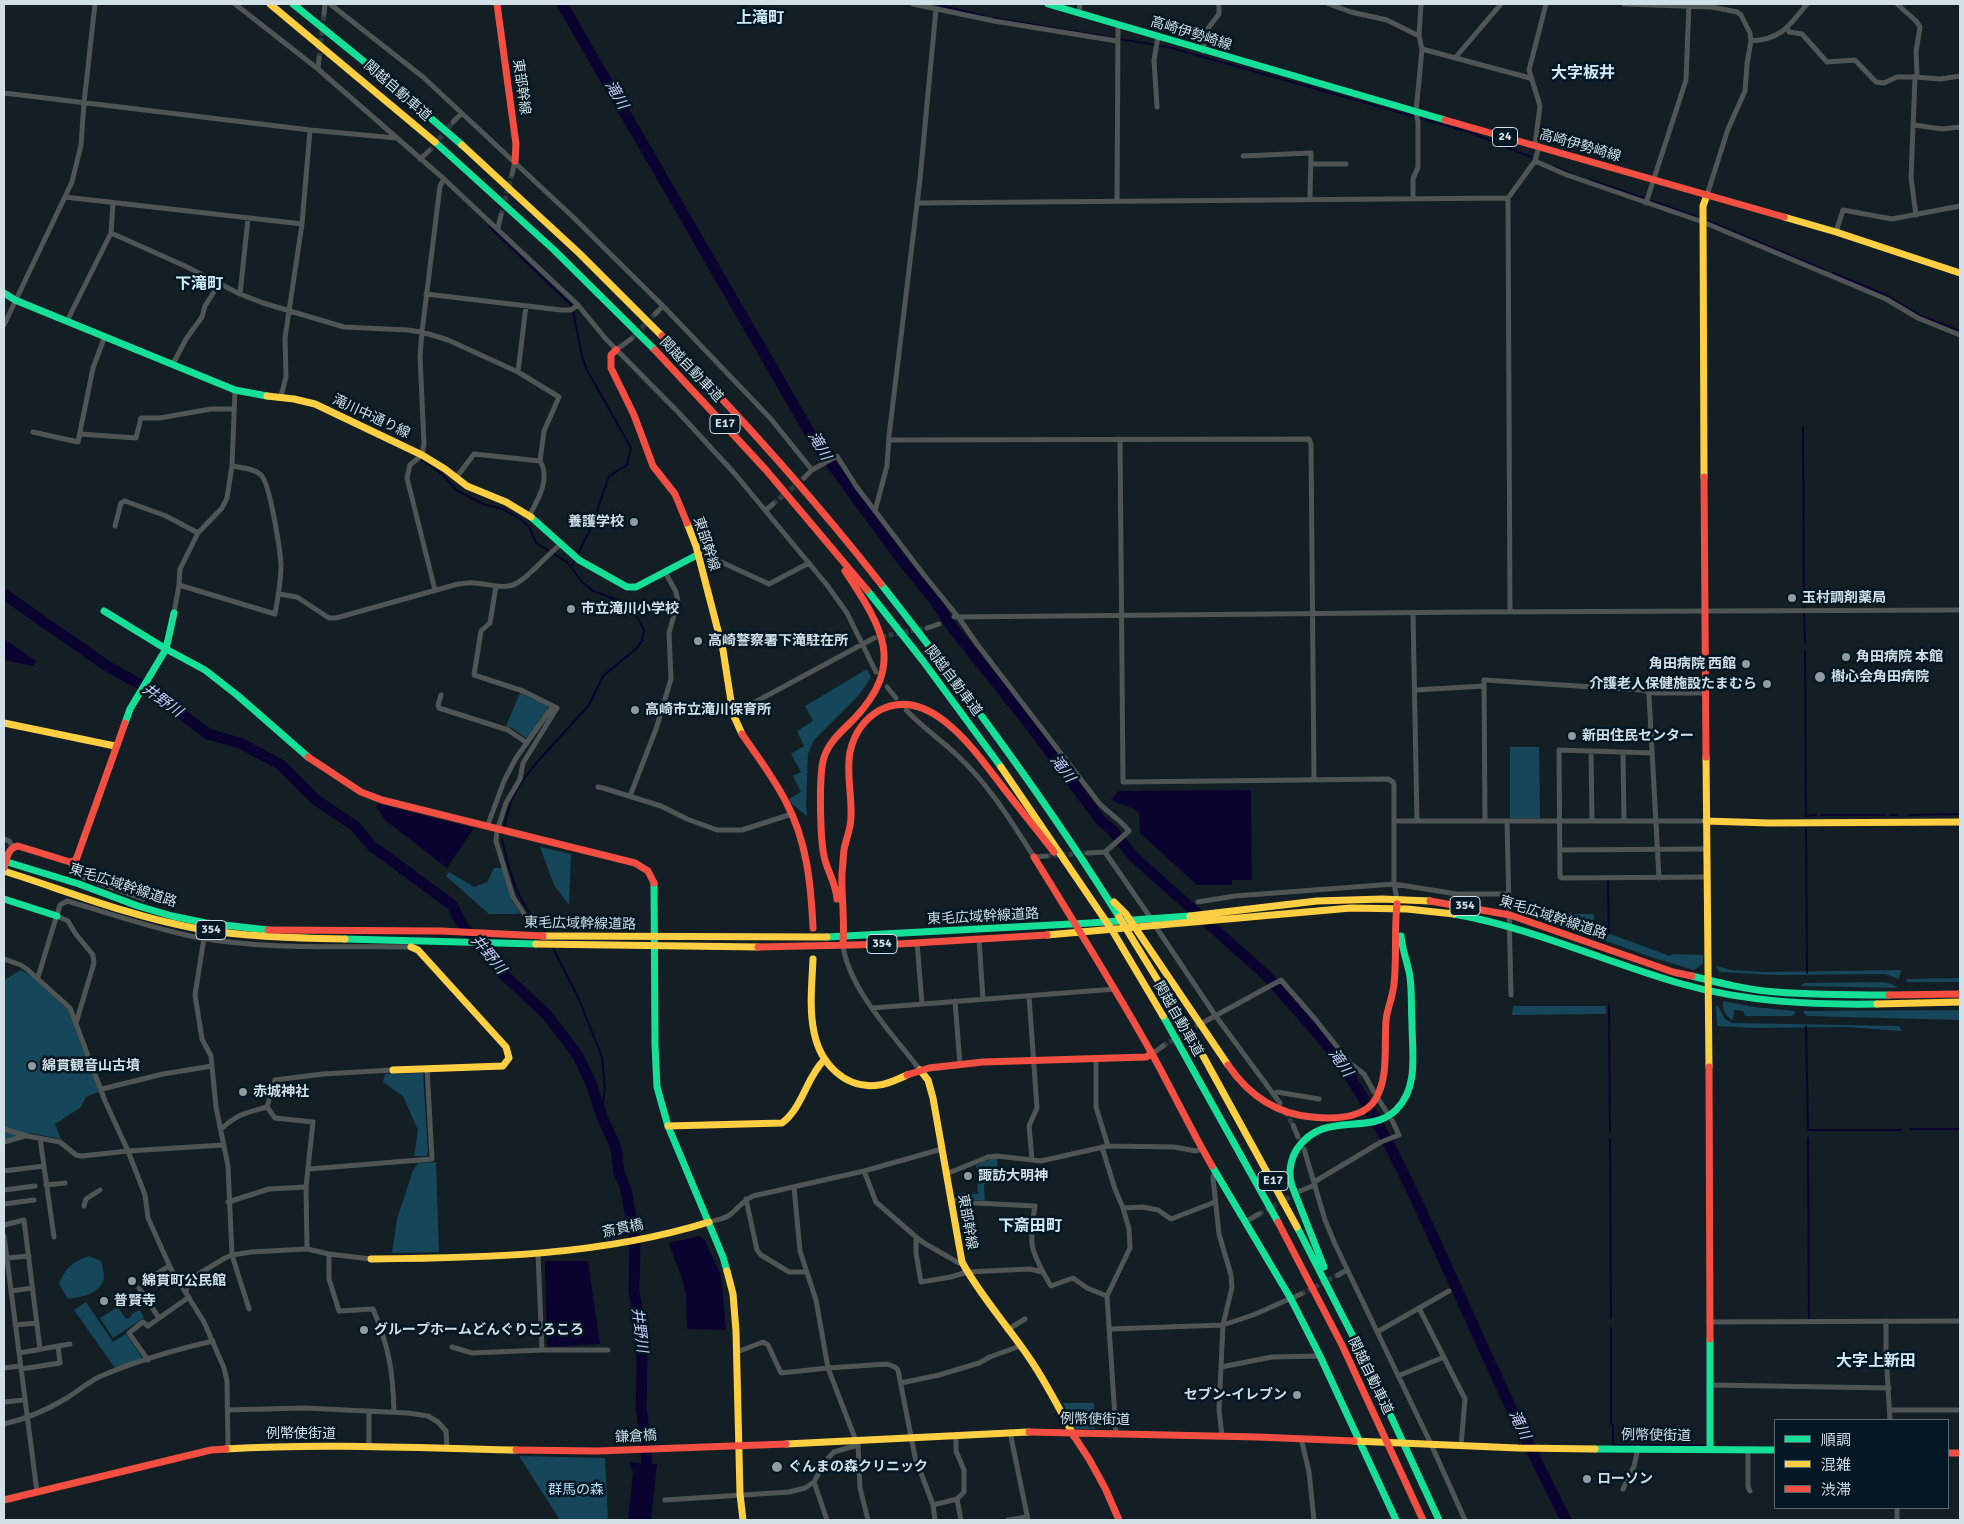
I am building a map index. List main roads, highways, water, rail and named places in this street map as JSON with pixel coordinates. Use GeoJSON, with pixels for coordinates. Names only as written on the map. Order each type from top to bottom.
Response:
{"type":"FeatureCollection","features":[{"type":"Feature","properties":{"kind":"main road","name":"関越自動車道"},"geometry":{"type":"LineString","coordinates":[[270,4],[354,70],[441,145],[561,256],[714,412],[820,533],[895,625],[950,697],[1032,812],[1114,934],[1180,1048],[1290,1244],[1386,1437],[1423,1520]]}},
{"type":"Feature","properties":{"kind":"main road","name":"関越自動車道"},"geometry":{"type":"LineString","coordinates":[[292,4],[370,66],[512,190],[620,294],[723,402],[832,525],[914,627],[1002,745],[1101,888],[1122,915],[1129,934],[1194,1040],[1254,1146],[1337,1302],[1439,1520]]}},
{"type":"Feature","properties":{"kind":"main road","name":"東部幹線"},"geometry":{"type":"LineString","coordinates":[[497,4],[516,144],[515,161]]}},
{"type":"Feature","properties":{"kind":"main road","name":"高崎伊勢崎線"},"geometry":{"type":"LineString","coordinates":[[1048,4],[1203,51],[1836,232],[1905,253],[1960,273]]}},
{"type":"Feature","properties":{"kind":"main road"},"geometry":{"type":"LineString","coordinates":[[1706,195],[1703,222],[1704,612],[1710,1449]]}},
{"type":"Feature","properties":{"kind":"main road","name":"滝川中通り線"},"geometry":{"type":"LineString","coordinates":[[4,293],[15,300],[235,390],[258,396],[281,396],[301,399],[315,404],[422,455],[467,486],[506,502],[530,516],[575,557],[627,587],[636,587],[699,554]]}},
{"type":"Feature","properties":{"kind":"main road","name":"東部幹線"},"geometry":{"type":"LineString","coordinates":[[616,350],[610,358],[611,368],[634,415],[653,466],[675,494],[699,554],[723,650],[732,714],[741,732],[786,801],[792,814],[809,867],[812,885],[812,928]]}},
{"type":"Feature","properties":{"kind":"main road"},"geometry":{"type":"LineString","coordinates":[[820,533],[871,611],[883,640],[885,655],[884,673],[876,694],[832,742],[827,749],[823,764],[823,850],[826,864],[836,889],[843,946]]}},
{"type":"Feature","properties":{"kind":"main road"},"geometry":{"type":"LineString","coordinates":[[104,611],[166,649],[205,670],[237,695],[303,754],[361,792],[382,800],[644,866],[650,872],[656,885],[654,1045],[657,1087],[668,1126],[723,1257],[733,1294],[737,1352],[740,1494],[743,1520]]}},
{"type":"Feature","properties":{"kind":"main road"},"geometry":{"type":"LineString","coordinates":[[4,866],[9,851],[13,847],[25,847],[70,862],[76,860],[115,746],[130,709],[166,649],[174,613]]}},
{"type":"Feature","properties":{"kind":"main road"},"geometry":{"type":"LineString","coordinates":[[841,937],[844,851],[851,824],[850,753],[855,736],[866,719],[873,713],[891,706],[908,705],[926,710],[947,722],[961,734],[1008,797],[1087,893]]}},
{"type":"Feature","properties":{"kind":"main road"},"geometry":{"type":"LineString","coordinates":[[4,723],[115,746]]}},
{"type":"Feature","properties":{"kind":"main road"},"geometry":{"type":"LineString","coordinates":[[1706,821],[1769,823],[1960,822]]}},
{"type":"Feature","properties":{"kind":"main road"},"geometry":{"type":"LineString","coordinates":[[1034,857],[1115,989],[1202,1149],[1291,1299],[1320,1356],[1396,1520]]}},
{"type":"Feature","properties":{"kind":"main road","name":"東毛広域幹線道路"},"geometry":{"type":"LineString","coordinates":[[4,866],[78,884],[138,906],[198,922],[267,930],[418,931],[535,936],[841,937],[1076,924],[1150,917],[1211,914],[1317,902],[1397,899],[1447,902],[1510,915],[1560,931],[1646,963],[1708,981],[1758,990],[1816,995],[1960,994]]}},
{"type":"Feature","properties":{"kind":"main road","name":"東毛広域幹線道路"},"geometry":{"type":"LineString","coordinates":[[4,866],[137,914],[205,930],[268,937],[426,940],[541,945],[843,946],[1156,927],[1317,910],[1398,908],[1446,912],[1510,926],[1557,940],[1650,974],[1708,991],[1745,998],[1800,1003],[1960,1002]]}},
{"type":"Feature","properties":{"kind":"main road"},"geometry":{"type":"LineString","coordinates":[[4,899],[57,916]]}},
{"type":"Feature","properties":{"kind":"main road"},"geometry":{"type":"LineString","coordinates":[[1337,1302],[1293,1189],[1290,1172],[1291,1163],[1297,1147],[1312,1132],[1331,1126],[1364,1124],[1389,1116],[1401,1106],[1406,1098],[1412,1080],[1411,986],[1401,945],[1397,899]]}},
{"type":"Feature","properties":{"kind":"main road"},"geometry":{"type":"LineString","coordinates":[[1122,915],[1139,934],[1238,1079],[1254,1096],[1265,1104],[1290,1114],[1332,1118],[1358,1113],[1370,1104],[1384,1080],[1386,1021],[1394,986],[1398,908]]}},
{"type":"Feature","properties":{"kind":"main road"},"geometry":{"type":"LineString","coordinates":[[393,1070],[503,1066],[509,1058],[506,1047],[424,956],[418,950],[411,947]]}},
{"type":"Feature","properties":{"kind":"main road"},"geometry":{"type":"LineString","coordinates":[[813,959],[814,1033],[817,1048],[824,1060],[839,1075],[858,1084],[868,1086],[889,1084],[920,1070],[960,1065],[1033,1059],[1146,1057],[1152,1054]]}},
{"type":"Feature","properties":{"kind":"main road"},"geometry":{"type":"LineString","coordinates":[[668,1126],[782,1123],[789,1117],[816,1068],[824,1060]]}},
{"type":"Feature","properties":{"kind":"main road","name":"東部幹線"},"geometry":{"type":"LineString","coordinates":[[920,1070],[928,1080],[931,1088],[962,1262],[1007,1330],[1030,1359],[1054,1398],[1078,1445],[1105,1488],[1119,1520]]}},
{"type":"Feature","properties":{"kind":"main road","name":"斎貫橋"},"geometry":{"type":"LineString","coordinates":[[371,1260],[538,1254],[596,1247],[690,1228],[708,1222]]}},
{"type":"Feature","properties":{"kind":"main road","name":"例幣使街道"},"geometry":{"type":"LineString","coordinates":[[668,1448],[857,1442],[1010,1432],[1072,1432],[1301,1438],[1522,1448],[1774,1450]]}},
{"type":"Feature","properties":{"kind":"main road","name":"例幣使街道"},"geometry":{"type":"LineString","coordinates":[[4,1500],[211,1450],[228,1448],[369,1446],[605,1451]]}},
{"type":"Feature","properties":{"kind":"main road","name":"鎌倉橋"},"geometry":{"type":"LineString","coordinates":[[605,1451],[668,1448]]}},
{"type":"Feature","properties":{"kind":"waterway","name":"滝川"},"geometry":{"type":"LineString","coordinates":[[562,4],[814,440],[901,559],[1027,721],[1101,821],[1112,830],[1134,857],[1267,976],[1320,1036],[1349,1075],[1381,1129],[1409,1184],[1499,1382],[1566,1520]]}},
{"type":"Feature","properties":{"kind":"waterway"},"geometry":{"type":"LineString","coordinates":[[935,4],[984,16]]}},
{"type":"Feature","properties":{"kind":"waterway"},"geometry":{"type":"LineString","coordinates":[[993,18],[1168,47],[1469,132],[1531,157]]}},
{"type":"Feature","properties":{"kind":"waterway"},"geometry":{"type":"LineString","coordinates":[[1553,166],[1571,174]]}},
{"type":"Feature","properties":{"kind":"waterway"},"geometry":{"type":"LineString","coordinates":[[1590,180],[1643,198]]}},
{"type":"Feature","properties":{"kind":"waterway"},"geometry":{"type":"LineString","coordinates":[[1652,201],[1697,217]]}},
{"type":"Feature","properties":{"kind":"waterway"},"geometry":{"type":"LineString","coordinates":[[1708,221],[1825,270]]}},
{"type":"Feature","properties":{"kind":"waterway"},"geometry":{"type":"LineString","coordinates":[[490,227],[572,306],[582,356],[587,370],[631,448],[627,465],[609,476],[591,528],[572,565]]}},
{"type":"Feature","properties":{"kind":"waterway"},"geometry":{"type":"LineString","coordinates":[[1833,273],[1886,295],[1921,316],[1960,331]]}},
{"type":"Feature","properties":{"kind":"waterway"},"geometry":{"type":"LineString","coordinates":[[1803,427],[1804,609]]}},
{"type":"Feature","properties":{"kind":"waterway"},"geometry":{"type":"LineString","coordinates":[[421,459],[442,474],[456,490],[483,504],[503,509],[523,521],[530,528],[536,543],[567,562],[582,582],[593,591],[620,601],[633,610],[644,630],[642,641],[637,648],[603,676],[589,705],[538,761],[520,784],[511,801],[504,826]]}},
{"type":"Feature","properties":{"kind":"waterway","name":"井野川"},"geometry":{"type":"LineString","coordinates":[[4,594],[107,666],[147,688],[208,734],[240,743],[281,765],[316,800],[355,826],[372,846],[452,905],[463,926],[502,973],[546,1014],[578,1056],[591,1083],[601,1114],[616,1148],[619,1173],[626,1189],[635,1242],[634,1292],[639,1321],[642,1359],[641,1406],[647,1478]]}},
{"type":"Feature","properties":{"kind":"waterway"},"geometry":{"type":"LineString","coordinates":[[1804,614],[1805,643]]}},
{"type":"Feature","properties":{"kind":"waterway"},"geometry":{"type":"LineString","coordinates":[[1805,651],[1806,816],[1816,815]]}},
{"type":"Feature","properties":{"kind":"waterway"},"geometry":{"type":"LineString","coordinates":[[1908,815],[1960,814]]}},
{"type":"Feature","properties":{"kind":"waterway"},"geometry":{"type":"LineString","coordinates":[[1821,815],[1885,815]]}},
{"type":"Feature","properties":{"kind":"waterway"},"geometry":{"type":"LineString","coordinates":[[1890,815],[1897,815]]}},
{"type":"Feature","properties":{"kind":"waterway"},"geometry":{"type":"LineString","coordinates":[[1806,828],[1807,973]]}},
{"type":"Feature","properties":{"kind":"waterway"},"geometry":{"type":"LineString","coordinates":[[502,839],[516,889],[528,911],[545,932]]}},
{"type":"Feature","properties":{"kind":"waterway"},"geometry":{"type":"LineString","coordinates":[[1608,881],[1609,933]]}},
{"type":"Feature","properties":{"kind":"waterway"},"geometry":{"type":"LineString","coordinates":[[553,948],[578,997],[602,1057],[605,1088],[601,1114]]}},
{"type":"Feature","properties":{"kind":"waterway"},"geometry":{"type":"LineString","coordinates":[[1609,1005],[1610,1131]]}},
{"type":"Feature","properties":{"kind":"waterway"},"geometry":{"type":"LineString","coordinates":[[1806,1027],[1808,1130],[1901,1130]]}},
{"type":"Feature","properties":{"kind":"waterway"},"geometry":{"type":"LineString","coordinates":[[1910,1129],[1960,1129]]}},
{"type":"Feature","properties":{"kind":"waterway"},"geometry":{"type":"LineString","coordinates":[[1808,1138],[1809,1319]]}},
{"type":"Feature","properties":{"kind":"waterway"},"geometry":{"type":"LineString","coordinates":[[1610,1139],[1611,1318]]}},
{"type":"Feature","properties":{"kind":"waterway"},"geometry":{"type":"LineString","coordinates":[[1611,1328],[1611,1423],[1613,1426],[1613,1445],[1704,1445]]}},
{"type":"Feature","properties":{"kind":"tunnel"},"geometry":{"type":"LineString","coordinates":[[319,58],[324,14]]}},
{"type":"Feature","properties":{"kind":"tunnel"},"geometry":{"type":"LineString","coordinates":[[429,151],[453,122]]}},
{"type":"Feature","properties":{"kind":"tunnel"},"geometry":{"type":"LineString","coordinates":[[501,215],[512,174]]}},
{"type":"Feature","properties":{"kind":"tunnel"},"geometry":{"type":"LineString","coordinates":[[631,339],[655,314]]}},
{"type":"Feature","properties":{"kind":"tunnel"},"geometry":{"type":"LineString","coordinates":[[773,504],[804,478]]}},
{"type":"Feature","properties":{"kind":"tunnel"},"geometry":{"type":"LineString","coordinates":[[874,638],[927,628]]}},
{"type":"Feature","properties":{"kind":"tunnel"},"geometry":{"type":"LineString","coordinates":[[1046,856],[1088,853]]}},
{"type":"Feature","properties":{"kind":"tunnel"},"geometry":{"type":"LineString","coordinates":[[1163,1046],[1202,1023]]}},
{"type":"Feature","properties":{"kind":"tunnel"},"geometry":{"type":"LineString","coordinates":[[1285,1112],[1293,1125]]}},
{"type":"Feature","properties":{"kind":"tunnel"},"geometry":{"type":"LineString","coordinates":[[1259,1214],[1297,1193]]}},
{"type":"Feature","properties":{"kind":"tunnel"},"geometry":{"type":"LineString","coordinates":[[1301,1294],[1338,1275]]}},
{"type":"Feature","properties":{"kind":"place","name":"養護学校"},"geometry":{"type":"Point","coordinates":[634,522]}},
{"type":"Feature","properties":{"kind":"place","name":"玉村調剤薬局"},"geometry":{"type":"Point","coordinates":[1792,598]}},
{"type":"Feature","properties":{"kind":"place","name":"市立滝川小学校"},"geometry":{"type":"Point","coordinates":[571,609]}},
{"type":"Feature","properties":{"kind":"place","name":"高崎警察署下滝駐在所"},"geometry":{"type":"Point","coordinates":[698,641]}},
{"type":"Feature","properties":{"kind":"place","name":"角田病院 本館"},"geometry":{"type":"Point","coordinates":[1846,657]}},
{"type":"Feature","properties":{"kind":"place","name":"角田病院 西館"},"geometry":{"type":"Point","coordinates":[1746,664]}},
{"type":"Feature","properties":{"kind":"place","name":"樹心会角田病院"},"geometry":{"type":"Point","coordinates":[1820,677]}},
{"type":"Feature","properties":{"kind":"place","name":"介護老人保健施設たまむら"},"geometry":{"type":"Point","coordinates":[1767,684]}},
{"type":"Feature","properties":{"kind":"place","name":"高崎市立滝川保育所"},"geometry":{"type":"Point","coordinates":[635,710]}},
{"type":"Feature","properties":{"kind":"place","name":"新田住民センター"},"geometry":{"type":"Point","coordinates":[1572,736]}},
{"type":"Feature","properties":{"kind":"place","name":"綿貫観音山古墳"},"geometry":{"type":"Point","coordinates":[32,1066]}},
{"type":"Feature","properties":{"kind":"place","name":"赤城神社"},"geometry":{"type":"Point","coordinates":[243,1092]}},
{"type":"Feature","properties":{"kind":"place","name":"諏訪大明神"},"geometry":{"type":"Point","coordinates":[968,1176]}},
{"type":"Feature","properties":{"kind":"place","name":"綿貫町公民館"},"geometry":{"type":"Point","coordinates":[132,1281]}},
{"type":"Feature","properties":{"kind":"place","name":"普賢寺"},"geometry":{"type":"Point","coordinates":[104,1301]}},
{"type":"Feature","properties":{"kind":"place","name":"グループホームどんぐりころころ"},"geometry":{"type":"Point","coordinates":[364,1330]}},
{"type":"Feature","properties":{"kind":"place","name":"セブン-イレブン"},"geometry":{"type":"Point","coordinates":[1297,1395]}},
{"type":"Feature","properties":{"kind":"place","name":"ぐんまの森クリニック"},"geometry":{"type":"Point","coordinates":[777,1467]}},
{"type":"Feature","properties":{"kind":"place","name":"ローソン"},"geometry":{"type":"Point","coordinates":[1587,1479]}},
{"type":"Feature","properties":{"kind":"district","name":"上滝町"},"geometry":{"type":"Point","coordinates":[760,19]}},
{"type":"Feature","properties":{"kind":"district","name":"大字板井"},"geometry":{"type":"Point","coordinates":[1583,74]}},
{"type":"Feature","properties":{"kind":"district","name":"下滝町"},"geometry":{"type":"Point","coordinates":[199,285]}},
{"type":"Feature","properties":{"kind":"district","name":"下斎田町"},"geometry":{"type":"Point","coordinates":[1030,1227]}},
{"type":"Feature","properties":{"kind":"district","name":"大字上新田"},"geometry":{"type":"Point","coordinates":[1876,1362]}},
{"type":"Feature","properties":{"kind":"park label","name":"群馬の森"},"geometry":{"type":"Point","coordinates":[576,1490]}}]}
